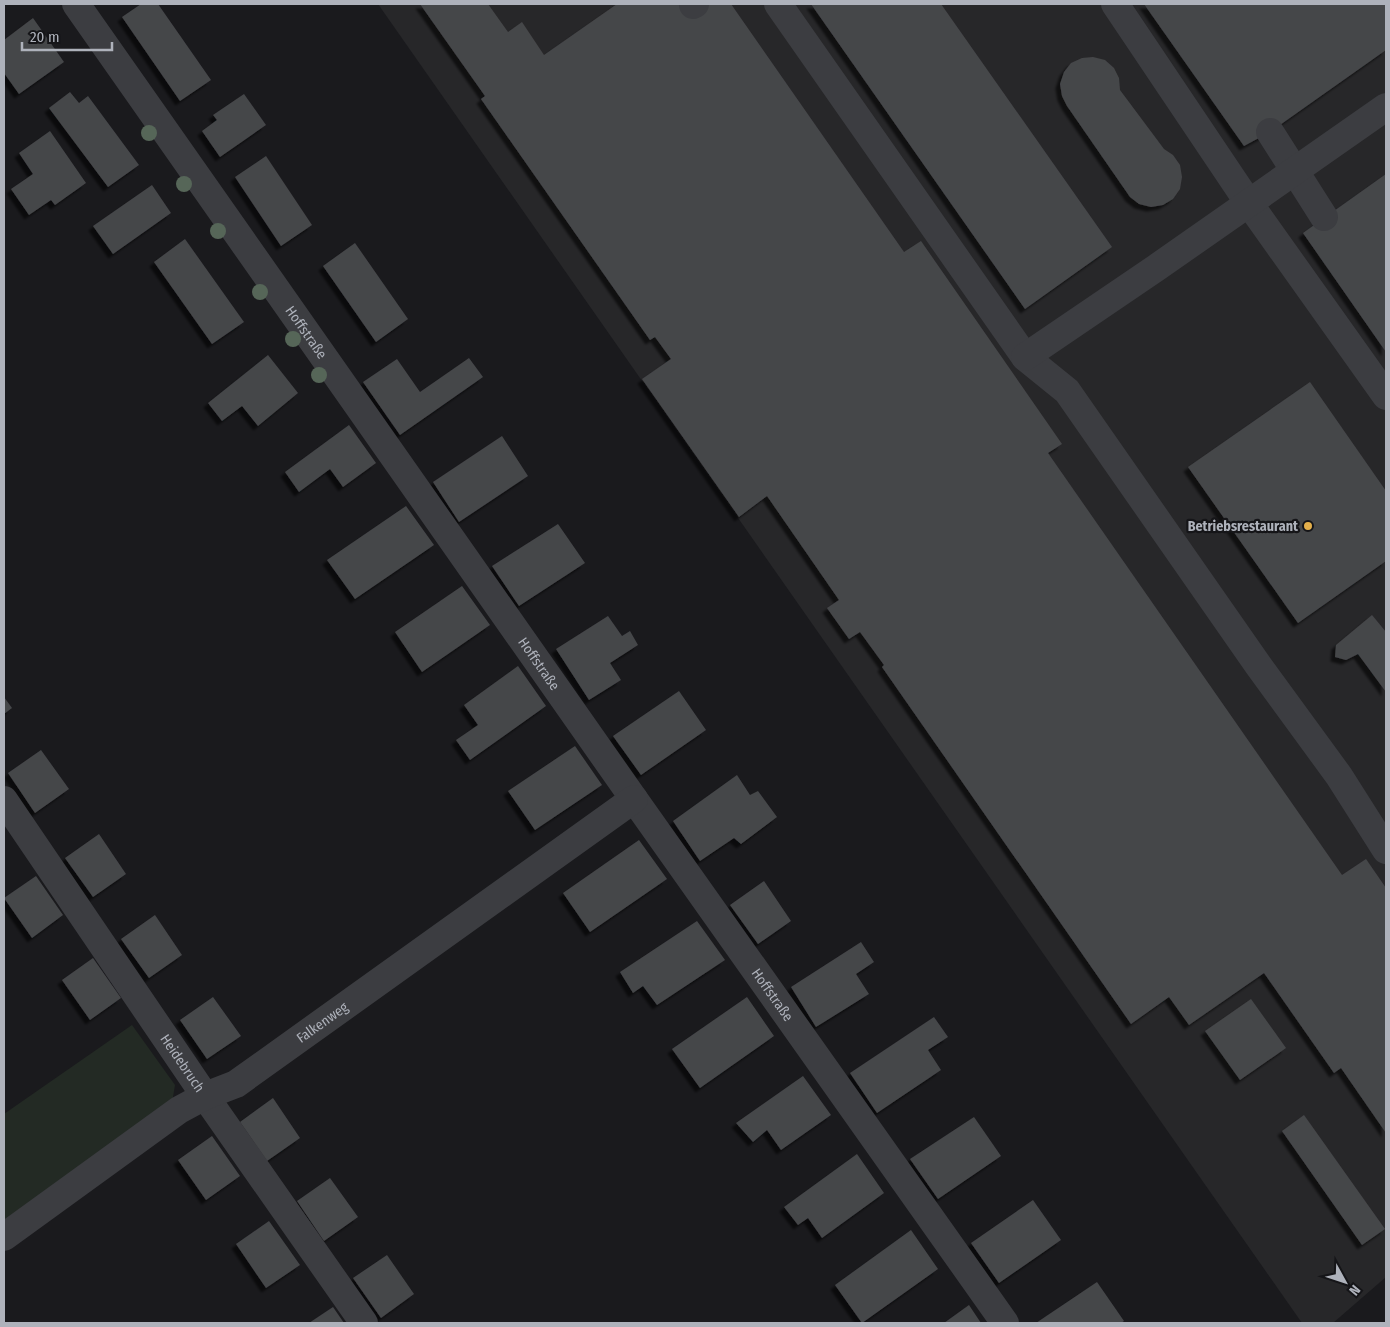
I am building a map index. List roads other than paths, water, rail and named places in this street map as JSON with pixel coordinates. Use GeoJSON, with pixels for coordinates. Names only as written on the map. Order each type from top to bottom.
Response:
{"type":"FeatureCollection","features":[{"type":"Feature","properties":{"kind":"street","name":"Hoffstraße"},"geometry":{"type":"LineString","coordinates":[[76,4],[634,799],[1005,1323]]}},
{"type":"Feature","properties":{"kind":"street"},"geometry":{"type":"LineString","coordinates":[[778,4],[1025,357],[1067,391],[1258,665],[1339,776],[1386,850]]}},
{"type":"Feature","properties":{"kind":"street"},"geometry":{"type":"LineString","coordinates":[[1115,4],[1248,202],[1386,396]]}},
{"type":"Feature","properties":{"kind":"street"},"geometry":{"type":"LineString","coordinates":[[1025,357],[1386,107]]}},
{"type":"Feature","properties":{"kind":"street"},"geometry":{"type":"LineString","coordinates":[[1270,132],[1324,217]]}},
{"type":"Feature","properties":{"kind":"street","name":"Falkenweg"},"geometry":{"type":"LineString","coordinates":[[4,1237],[179,1110],[205,1096],[236,1084],[634,799]]}},
{"type":"Feature","properties":{"kind":"street","name":"Heidebruch"},"geometry":{"type":"LineString","coordinates":[[4,800],[205,1096],[364,1323]]}},
{"type":"Feature","properties":{"kind":"place","name":"Betriebsrestaurant"},"geometry":{"type":"Point","coordinates":[1308,526]}}]}
